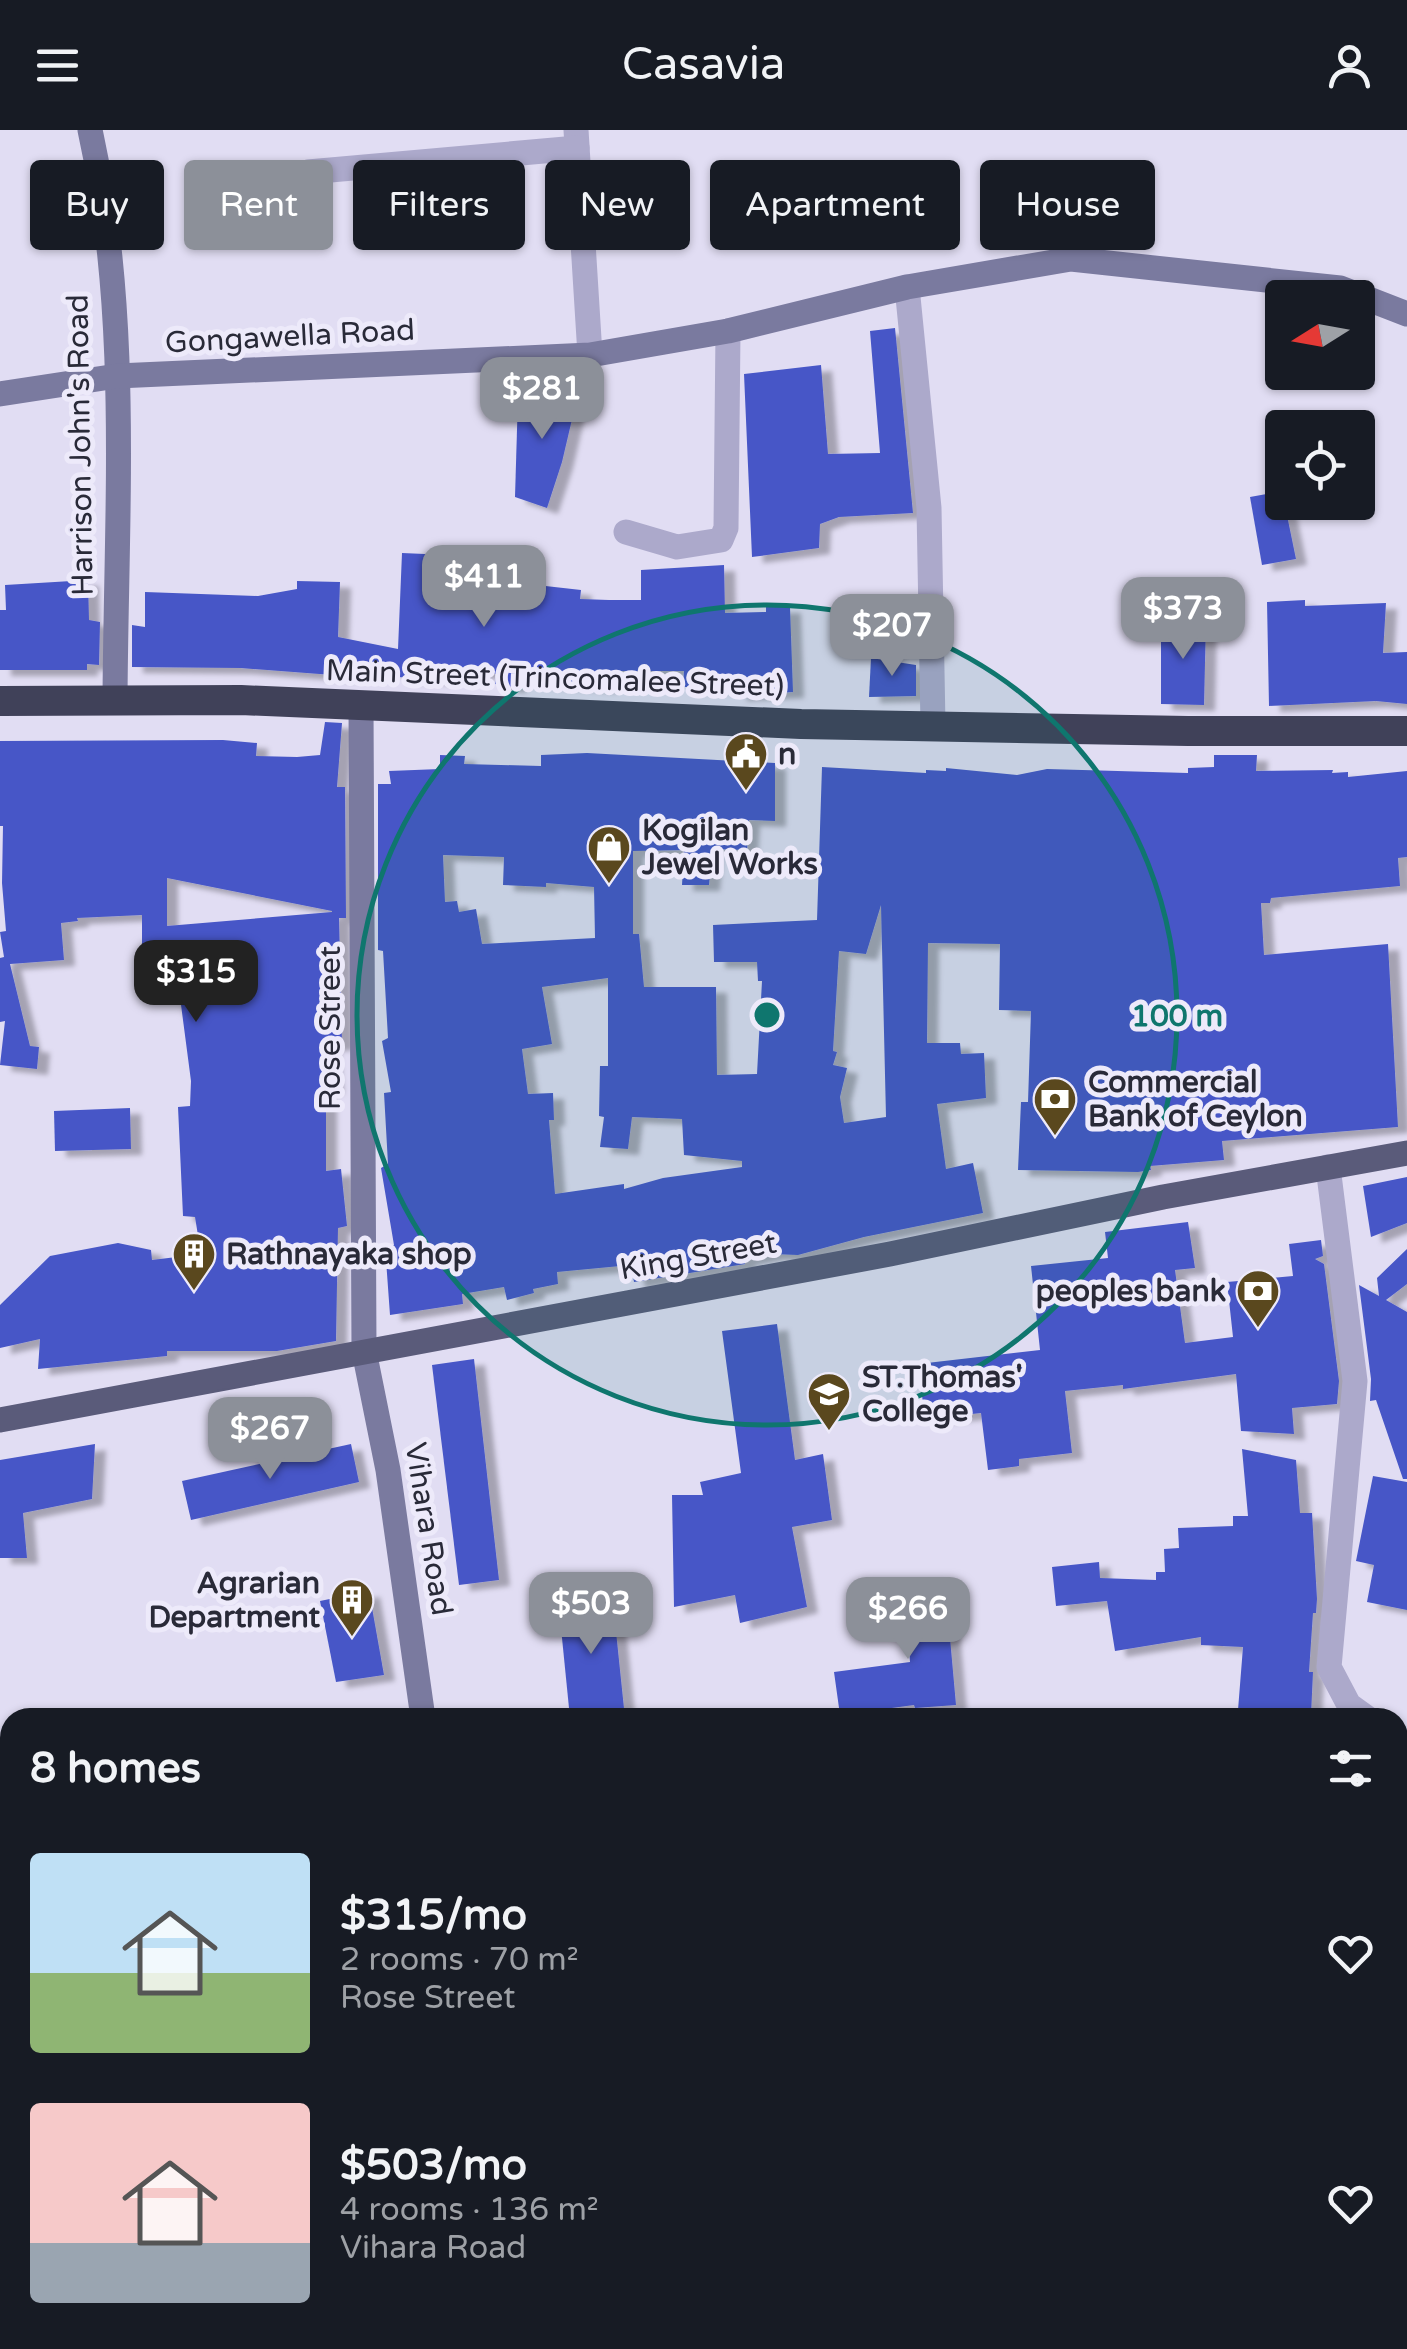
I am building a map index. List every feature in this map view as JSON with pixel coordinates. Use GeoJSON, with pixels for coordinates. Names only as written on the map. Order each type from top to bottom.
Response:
{"type":"FeatureCollection","features":[{"type":"Feature","properties":{"kind":"highway","name":"Main Street (Trincomalee Street)"},"geometry":{"type":"LineString","coordinates":[[0,701],[361,705],[801,724],[1407,731]]}},
{"type":"Feature","properties":{"kind":"main road","name":"King Street"},"geometry":{"type":"LineString","coordinates":[[0,1420],[1407,1153]]}},
{"type":"Feature","properties":{"kind":"street","name":"Harrison John's Road"},"geometry":{"type":"LineString","coordinates":[[90,130],[103,190],[117,376],[114,700]]}},
{"type":"Feature","properties":{"kind":"street"},"geometry":{"type":"LineString","coordinates":[[333,169],[577,139],[590,356]]}},
{"type":"Feature","properties":{"kind":"street","name":"Gongawella Road"},"geometry":{"type":"LineString","coordinates":[[0,394],[117,376],[590,356],[728,331],[908,287],[1072,258],[1340,288],[1407,314]]}},
{"type":"Feature","properties":{"kind":"street"},"geometry":{"type":"LineString","coordinates":[[908,287],[929,508],[932,725]]}},
{"type":"Feature","properties":{"kind":"street"},"geometry":{"type":"LineString","coordinates":[[626,532],[677,547],[721,540],[726,528],[728,331]]}},
{"type":"Feature","properties":{"kind":"street","name":"Rose Street"},"geometry":{"type":"LineString","coordinates":[[361,705],[364,1352]]}},
{"type":"Feature","properties":{"kind":"street"},"geometry":{"type":"LineString","coordinates":[[1328,1167],[1355,1382],[1330,1667],[1353,1708]]}},
{"type":"Feature","properties":{"kind":"street","name":"Vihara Road"},"geometry":{"type":"LineString","coordinates":[[364,1352],[388,1470],[422,1708]]}},
{"type":"Feature","properties":{"kind":"building"},"geometry":{"type":"Polygon","coordinates":[[[895,328],[913,513],[839,517],[820,524],[819,548],[752,557],[744,374],[821,365],[828,454],[880,453],[870,331],[895,328]]]}},
{"type":"Feature","properties":{"kind":"building"},"geometry":{"type":"Polygon","coordinates":[[[543,388],[578,394],[547,508],[515,497],[518,396],[543,388]]]}},
{"type":"Feature","properties":{"kind":"building"},"geometry":{"type":"Polygon","coordinates":[[[1265,494],[1265,520],[1288,520],[1296,559],[1262,565],[1250,497],[1265,494]]]}},
{"type":"Feature","properties":{"kind":"building"},"geometry":{"type":"Polygon","coordinates":[[[402,553],[519,563],[510,582],[581,590],[580,599],[641,600],[641,570],[724,565],[725,613],[790,607],[793,692],[736,695],[736,687],[683,687],[684,671],[609,671],[606,687],[518,679],[514,687],[495,684],[496,674],[452,671],[452,675],[443,674],[442,679],[397,677],[397,671],[346,666],[346,676],[241,668],[132,667],[132,625],[145,627],[145,592],[258,596],[297,589],[297,581],[340,582],[338,637],[398,649],[402,553]]]}},
{"type":"Feature","properties":{"kind":"building"},"geometry":{"type":"Polygon","coordinates":[[[88,580],[89,620],[100,622],[99,665],[87,664],[87,670],[0,670],[0,610],[6,610],[5,585],[88,580]]]}},
{"type":"Feature","properties":{"kind":"building"},"geometry":{"type":"Polygon","coordinates":[[[1305,600],[1305,606],[1386,603],[1383,653],[1407,652],[1407,704],[1376,701],[1269,706],[1267,602],[1305,600]]]}},
{"type":"Feature","properties":{"kind":"building"},"geometry":{"type":"Polygon","coordinates":[[[1161,620],[1206,620],[1204,705],[1161,704],[1161,620]]]}},
{"type":"Feature","properties":{"kind":"building"},"geometry":{"type":"Polygon","coordinates":[[[871,658],[916,665],[916,696],[869,697],[871,658]]]}},
{"type":"Feature","properties":{"kind":"building"},"geometry":{"type":"Polygon","coordinates":[[[325,722],[342,723],[337,787],[345,787],[346,918],[339,918],[342,1044],[329,1046],[333,1088],[326,1089],[326,1171],[341,1169],[347,1226],[338,1228],[336,1341],[277,1351],[167,1351],[167,1356],[38,1369],[40,1339],[0,1348],[0,1305],[50,1256],[118,1243],[151,1250],[152,1260],[201,1254],[195,1217],[183,1216],[178,1107],[190,1106],[191,1081],[175,959],[142,959],[142,915],[77,918],[78,921],[61,923],[64,960],[10,964],[30,1046],[39,1047],[37,1069],[0,1065],[5,1021],[0,1022],[0,958],[4,957],[0,932],[6,931],[0,741],[223,740],[257,743],[256,756],[320,755],[325,722]],[[167,878],[167,926],[332,911],[167,878]]]}},
{"type":"Feature","properties":{"kind":"building"},"geometry":{"type":"Polygon","coordinates":[[[587,753],[775,763],[775,821],[749,820],[747,850],[712,849],[709,885],[682,885],[684,850],[633,851],[633,934],[639,934],[644,987],[716,987],[717,1075],[757,1074],[762,981],[758,981],[757,962],[714,962],[713,925],[817,920],[822,767],[926,773],[946,768],[1017,775],[1047,769],[1188,773],[1188,768],[1214,767],[1214,755],[1257,755],[1256,771],[1333,770],[1332,773],[1348,772],[1348,777],[1407,771],[1407,857],[1398,858],[1400,886],[1271,898],[1270,903],[1261,903],[1264,955],[1388,944],[1398,1127],[1222,1141],[1224,1160],[1150,1166],[1151,1170],[1138,1172],[1018,1170],[1021,1102],[1028,1102],[1031,1011],[999,1010],[1000,944],[928,943],[927,1043],[960,1043],[961,1054],[984,1053],[986,1098],[937,1104],[946,1169],[973,1163],[983,1213],[798,1255],[773,1254],[744,1260],[745,1264],[634,1282],[631,1265],[557,1272],[558,1284],[507,1300],[504,1287],[462,1294],[463,1304],[390,1315],[385,1246],[394,1245],[381,1168],[388,1164],[384,1093],[391,1092],[382,1041],[388,1038],[383,951],[378,950],[378,784],[391,784],[389,771],[440,769],[440,755],[465,756],[464,764],[541,766],[541,755],[587,753]],[[443,855],[445,902],[457,901],[459,912],[476,909],[482,944],[595,938],[594,887],[503,885],[504,857],[443,855]],[[881,905],[866,954],[839,951],[833,1051],[837,1052],[833,1065],[847,1068],[840,1097],[844,1123],[886,1117],[881,905]],[[608,978],[542,987],[552,1044],[522,1049],[528,1094],[553,1093],[554,1120],[549,1120],[555,1194],[624,1184],[624,1189],[663,1178],[742,1167],[742,1161],[684,1155],[682,1119],[632,1117],[628,1149],[600,1147],[604,1117],[599,1116],[600,1066],[608,1066],[608,978]]]}},
{"type":"Feature","properties":{"kind":"building"},"geometry":{"type":"Polygon","coordinates":[[[130,1108],[131,1149],[55,1151],[54,1111],[130,1108]]]}},
{"type":"Feature","properties":{"kind":"building"},"geometry":{"type":"Polygon","coordinates":[[[1407,1177],[1407,1223],[1371,1237],[1363,1186],[1407,1177]]]}},
{"type":"Feature","properties":{"kind":"building"},"geometry":{"type":"Polygon","coordinates":[[[1188,1222],[1195,1268],[1175,1270],[1185,1343],[1233,1337],[1227,1282],[1293,1276],[1289,1244],[1321,1240],[1323,1256],[1315,1259],[1324,1264],[1339,1381],[1337,1404],[1292,1408],[1294,1434],[1241,1431],[1236,1374],[1123,1389],[1123,1385],[1065,1391],[1072,1453],[1019,1459],[1019,1466],[988,1470],[981,1413],[925,1419],[918,1364],[1040,1350],[1031,1266],[1108,1258],[1105,1232],[1188,1222]]]}},
{"type":"Feature","properties":{"kind":"building"},"geometry":{"type":"Polygon","coordinates":[[[1407,1249],[1407,1284],[1386,1300],[1407,1312],[1407,1479],[1403,1479],[1376,1400],[1370,1401],[1371,1379],[1359,1285],[1379,1296],[1377,1278],[1407,1249]]]}},
{"type":"Feature","properties":{"kind":"building"},"geometry":{"type":"Polygon","coordinates":[[[777,1324],[795,1460],[823,1454],[832,1520],[792,1527],[807,1607],[740,1623],[735,1595],[674,1607],[672,1495],[703,1495],[700,1482],[741,1473],[722,1331],[777,1324]]]}},
{"type":"Feature","properties":{"kind":"building"},"geometry":{"type":"Polygon","coordinates":[[[474,1359],[499,1580],[459,1585],[432,1365],[474,1359]]]}},
{"type":"Feature","properties":{"kind":"building"},"geometry":{"type":"Polygon","coordinates":[[[95,1444],[92,1499],[23,1513],[27,1558],[0,1558],[0,1460],[95,1444]]]}},
{"type":"Feature","properties":{"kind":"building"},"geometry":{"type":"Polygon","coordinates":[[[351,1444],[359,1482],[191,1520],[182,1481],[351,1444]]]}},
{"type":"Feature","properties":{"kind":"building"},"geometry":{"type":"Polygon","coordinates":[[[1242,1449],[1296,1460],[1300,1513],[1312,1513],[1317,1599],[1309,1672],[1313,1672],[1311,1708],[1238,1708],[1243,1647],[1201,1645],[1201,1637],[1115,1651],[1107,1601],[1056,1606],[1052,1567],[1099,1562],[1100,1578],[1156,1580],[1156,1572],[1165,1572],[1164,1549],[1179,1548],[1178,1528],[1233,1526],[1233,1516],[1248,1516],[1242,1449]]]}},
{"type":"Feature","properties":{"kind":"building"},"geometry":{"type":"Polygon","coordinates":[[[1373,1476],[1407,1482],[1407,1610],[1367,1602],[1374,1565],[1356,1561],[1373,1476]]]}},
{"type":"Feature","properties":{"kind":"building"},"geometry":{"type":"Polygon","coordinates":[[[945,1582],[956,1705],[839,1708],[834,1672],[910,1662],[904,1586],[945,1582]]]}},
{"type":"Feature","properties":{"kind":"building","name":"Agrarian Department"},"geometry":{"type":"Polygon","coordinates":[[[369,1591],[384,1675],[336,1682],[320,1601],[369,1591]]]}},
{"type":"Feature","properties":{"kind":"building"},"geometry":{"type":"Polygon","coordinates":[[[612,1593],[624,1708],[569,1708],[558,1598],[612,1593]]]}},
{"type":"Feature","properties":{"kind":"place","name":"n"},"geometry":{"type":"Point","coordinates":[746,792]}},
{"type":"Feature","properties":{"kind":"place","name":"Kogilan Jewel Works"},"geometry":{"type":"Point","coordinates":[609,885]}},
{"type":"Feature","properties":{"kind":"place","name":"Commercial Bank of Ceylon"},"geometry":{"type":"Point","coordinates":[1055,1137]}},
{"type":"Feature","properties":{"kind":"place","name":"Rathnayaka shop"},"geometry":{"type":"Point","coordinates":[194,1292]}},
{"type":"Feature","properties":{"kind":"place","name":"peoples bank"},"geometry":{"type":"Point","coordinates":[1258,1329]}},
{"type":"Feature","properties":{"kind":"place","name":"ST.Thomas' College"},"geometry":{"type":"Point","coordinates":[829,1432]}},
{"type":"Feature","properties":{"kind":"place","name":"Agrarian Department"},"geometry":{"type":"Point","coordinates":[352,1638]}}]}
